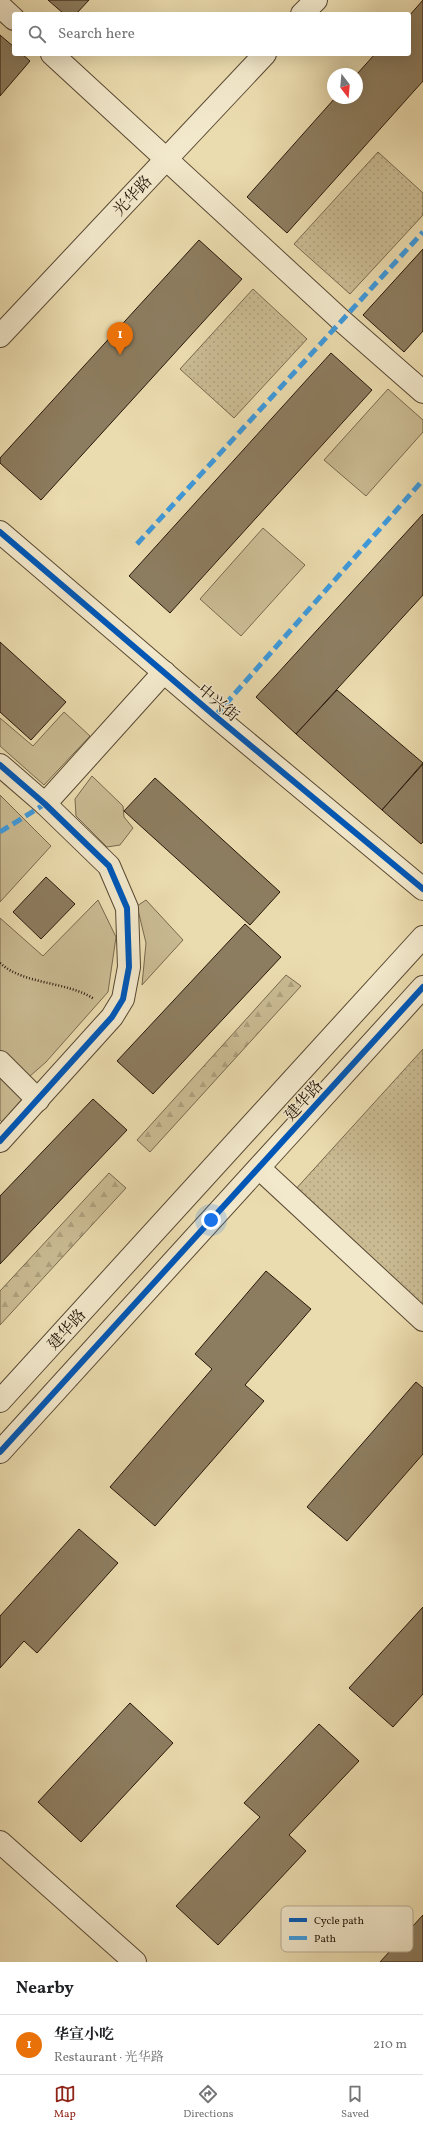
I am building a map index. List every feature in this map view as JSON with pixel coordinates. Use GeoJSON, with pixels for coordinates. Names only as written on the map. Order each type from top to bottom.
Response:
{"type":"FeatureCollection","features":[{"type":"Feature","properties":{"kind":"street"},"geometry":{"type":"LineString","coordinates":[[304,12],[316,0]]}},
{"type":"Feature","properties":{"kind":"street"},"geometry":{"type":"LineString","coordinates":[[54,56],[342,321],[423,392]]}},
{"type":"Feature","properties":{"kind":"street","name":"光华路"},"geometry":{"type":"LineString","coordinates":[[0,336],[263,56]]}},
{"type":"Feature","properties":{"kind":"street","name":"中兴街"},"geometry":{"type":"LineString","coordinates":[[0,532],[164,672],[423,889]]}},
{"type":"Feature","properties":{"kind":"street"},"geometry":{"type":"LineString","coordinates":[[44,804],[164,672]]}},
{"type":"Feature","properties":{"kind":"street"},"geometry":{"type":"LineString","coordinates":[[0,765],[44,804],[109,866],[127,908],[129,967],[123,999],[112,1017],[0,1141]]}},
{"type":"Feature","properties":{"kind":"street","name":"建华路"},"geometry":{"type":"LineString","coordinates":[[0,1401],[423,937]]}},
{"type":"Feature","properties":{"kind":"street","name":"建华路"},"geometry":{"type":"LineString","coordinates":[[0,1452],[423,987]]}},
{"type":"Feature","properties":{"kind":"street"},"geometry":{"type":"LineString","coordinates":[[0,1062],[38,1100]]}},
{"type":"Feature","properties":{"kind":"street"},"geometry":{"type":"LineString","coordinates":[[259,1168],[423,1320]]}},
{"type":"Feature","properties":{"kind":"street"},"geometry":{"type":"LineString","coordinates":[[0,1842],[135,1962]]}},
{"type":"Feature","properties":{"kind":"path"},"geometry":{"type":"LineString","coordinates":[[0,963],[30,979],[67,987],[92,998],[112,1017]]}},
{"type":"Feature","properties":{"kind":"green space"},"geometry":{"type":"Polygon","coordinates":[[[378,152],[423,193],[423,215],[350,294],[294,244],[378,152]]]}},
{"type":"Feature","properties":{"kind":"green space"},"geometry":{"type":"Polygon","coordinates":[[[253,289],[307,339],[234,418],[180,369],[253,289]]]}},
{"type":"Feature","properties":{"kind":"green space"},"geometry":{"type":"Polygon","coordinates":[[[388,389],[423,420],[423,432],[366,496],[324,460],[388,389]]]}},
{"type":"Feature","properties":{"kind":"green space"},"geometry":{"type":"Polygon","coordinates":[[[263,528],[305,565],[241,636],[200,599],[263,528]]]}},
{"type":"Feature","properties":{"kind":"green space"},"geometry":{"type":"Polygon","coordinates":[[[64,712],[90,736],[44,785],[0,746],[0,718],[33,746],[64,712]]]}},
{"type":"Feature","properties":{"kind":"green space"},"geometry":{"type":"Polygon","coordinates":[[[92,776],[123,806],[124,817],[133,828],[120,845],[107,847],[76,816],[75,799],[92,776]]]}},
{"type":"Feature","properties":{"kind":"green space"},"geometry":{"type":"Polygon","coordinates":[[[0,795],[51,846],[0,902],[0,795]]]}},
{"type":"Feature","properties":{"kind":"green space"},"geometry":{"type":"Polygon","coordinates":[[[98,900],[116,937],[108,992],[46,1062],[13,1091],[22,1099],[2,1122],[0,1120],[0,918],[43,956],[98,900]]]}},
{"type":"Feature","properties":{"kind":"green space"},"geometry":{"type":"Polygon","coordinates":[[[146,900],[183,940],[142,985],[146,943],[137,906],[146,900]]]}},
{"type":"Feature","properties":{"kind":"green space"},"geometry":{"type":"Polygon","coordinates":[[[286,975],[301,986],[150,1152],[137,1140],[286,975]]]}},
{"type":"Feature","properties":{"kind":"green space"},"geometry":{"type":"Polygon","coordinates":[[[423,1049],[423,1328],[284,1202],[423,1049]]]}},
{"type":"Feature","properties":{"kind":"green space"},"geometry":{"type":"Polygon","coordinates":[[[109,1173],[126,1188],[0,1325],[0,1291],[109,1173]]]}},
{"type":"Feature","properties":{"kind":"building"},"geometry":{"type":"Polygon","coordinates":[[[48,0],[89,0],[78,12],[62,12],[48,0]]]}},
{"type":"Feature","properties":{"kind":"building"},"geometry":{"type":"Polygon","coordinates":[[[423,0],[423,81],[287,233],[247,197],[330,104],[363,104],[362,68],[373,56],[411,56],[411,14],[423,0]]]}},
{"type":"Feature","properties":{"kind":"building"},"geometry":{"type":"Polygon","coordinates":[[[0,35],[12,45],[12,56],[24,56],[30,61],[0,96],[0,35]]]}},
{"type":"Feature","properties":{"kind":"building"},"geometry":{"type":"Polygon","coordinates":[[[199,240],[242,279],[41,500],[0,463],[0,458],[199,240]]]}},
{"type":"Feature","properties":{"kind":"building"},"geometry":{"type":"Polygon","coordinates":[[[423,249],[423,331],[404,352],[363,315],[423,249]]]}},
{"type":"Feature","properties":{"kind":"building"},"geometry":{"type":"Polygon","coordinates":[[[331,353],[372,390],[170,613],[129,576],[331,353]]]}},
{"type":"Feature","properties":{"kind":"building"},"geometry":{"type":"Polygon","coordinates":[[[423,514],[423,595],[296,734],[256,697],[423,514]]]}},
{"type":"Feature","properties":{"kind":"building"},"geometry":{"type":"Polygon","coordinates":[[[0,642],[66,702],[31,740],[0,712],[0,642]]]}},
{"type":"Feature","properties":{"kind":"building"},"geometry":{"type":"Polygon","coordinates":[[[337,690],[423,763],[382,810],[296,734],[337,690]]]}},
{"type":"Feature","properties":{"kind":"building"},"geometry":{"type":"Polygon","coordinates":[[[423,764],[423,842],[421,844],[382,810],[423,764]]]}},
{"type":"Feature","properties":{"kind":"building"},"geometry":{"type":"Polygon","coordinates":[[[155,778],[280,892],[250,925],[124,811],[155,778]]]}},
{"type":"Feature","properties":{"kind":"building"},"geometry":{"type":"Polygon","coordinates":[[[46,877],[75,904],[41,939],[13,912],[46,877]]]}},
{"type":"Feature","properties":{"kind":"building"},"geometry":{"type":"Polygon","coordinates":[[[245,924],[281,957],[153,1094],[117,1061],[245,924]]]}},
{"type":"Feature","properties":{"kind":"building"},"geometry":{"type":"Polygon","coordinates":[[[93,1099],[127,1130],[0,1264],[0,1196],[93,1099]]]}},
{"type":"Feature","properties":{"kind":"building"},"geometry":{"type":"Polygon","coordinates":[[[266,1271],[311,1309],[245,1385],[264,1401],[155,1526],[110,1487],[212,1369],[195,1354],[266,1271]]]}},
{"type":"Feature","properties":{"kind":"building"},"geometry":{"type":"Polygon","coordinates":[[[416,1382],[423,1388],[423,1454],[347,1541],[307,1507],[416,1382]]]}},
{"type":"Feature","properties":{"kind":"building"},"geometry":{"type":"Polygon","coordinates":[[[79,1529],[118,1563],[37,1653],[24,1641],[0,1668],[0,1616],[79,1529]]]}},
{"type":"Feature","properties":{"kind":"building"},"geometry":{"type":"Polygon","coordinates":[[[423,1607],[423,1694],[393,1727],[349,1688],[423,1607]]]}},
{"type":"Feature","properties":{"kind":"building"},"geometry":{"type":"Polygon","coordinates":[[[130,1703],[173,1743],[81,1842],[38,1802],[130,1703]]]}},
{"type":"Feature","properties":{"kind":"building"},"geometry":{"type":"Polygon","coordinates":[[[319,1724],[359,1761],[289,1835],[306,1851],[218,1945],[176,1906],[260,1817],[244,1803],[319,1724]]]}},
{"type":"Feature","properties":{"kind":"building"},"geometry":{"type":"Polygon","coordinates":[[[423,1915],[423,1962],[380,1962],[389,1952],[413,1952],[413,1926],[423,1915]]]}},
{"type":"Feature","properties":{"kind":"marked path"},"geometry":{"type":"LineString","coordinates":[[137,544],[423,232]]}},
{"type":"Feature","properties":{"kind":"marked path"},"geometry":{"type":"LineString","coordinates":[[215,716],[423,480]]}},
{"type":"Feature","properties":{"kind":"marked path"},"geometry":{"type":"LineString","coordinates":[[0,832],[45,804]]}},
{"type":"Feature","properties":{"kind":"cycle path"},"geometry":{"type":"LineString","coordinates":[[0,532],[215,716],[423,889]]}},
{"type":"Feature","properties":{"kind":"cycle path"},"geometry":{"type":"LineString","coordinates":[[0,765],[45,804],[109,866],[127,908],[129,967],[123,999],[112,1017],[0,1141]]}},
{"type":"Feature","properties":{"kind":"cycle path"},"geometry":{"type":"LineString","coordinates":[[0,1452],[423,987]]}},
{"type":"Feature","properties":{"kind":"place","name":"华宣小吃"},"geometry":{"type":"Point","coordinates":[120,355]}}]}
